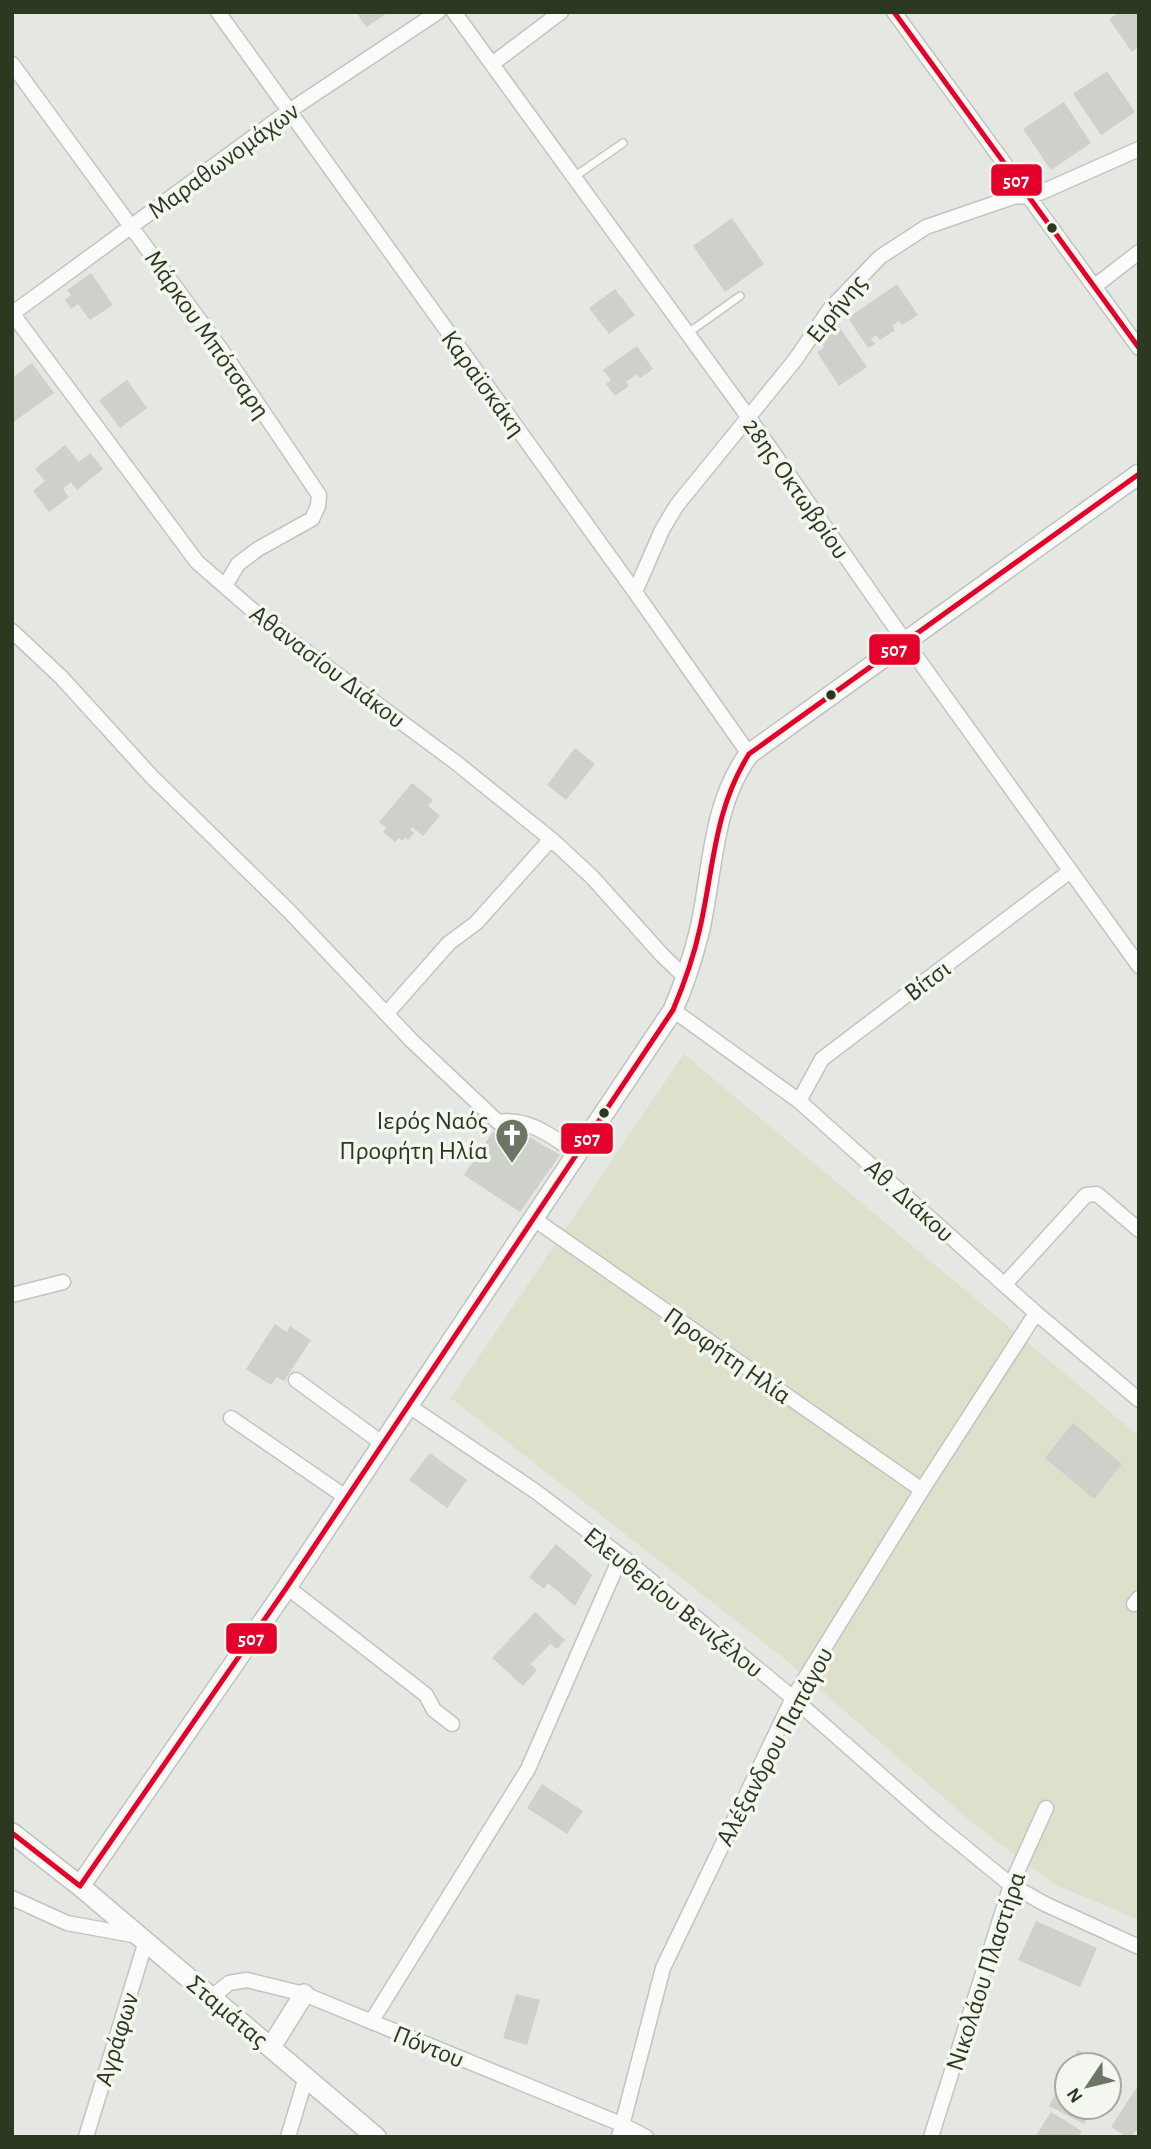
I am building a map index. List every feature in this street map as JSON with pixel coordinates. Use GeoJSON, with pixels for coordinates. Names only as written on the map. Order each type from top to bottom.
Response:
{"type":"FeatureCollection","features":[{"type":"Feature","properties":{"kind":"street","name":"Καραϊσκάκη"},"geometry":{"type":"LineString","coordinates":[[218,12],[749,754]]}},
{"type":"Feature","properties":{"kind":"street","name":"Μαραθωνομάχων"},"geometry":{"type":"LineString","coordinates":[[13,313],[289,111],[438,12]]}},
{"type":"Feature","properties":{"kind":"street","name":"28ης Οκτωβρίου"},"geometry":{"type":"LineString","coordinates":[[454,12],[749,418],[905,642],[1139,966]]}},
{"type":"Feature","properties":{"kind":"street"},"geometry":{"type":"LineString","coordinates":[[492,64],[561,12]]}},
{"type":"Feature","properties":{"kind":"street"},"geometry":{"type":"LineString","coordinates":[[894,12],[1139,348]]}},
{"type":"Feature","properties":{"kind":"street","name":"Μάρκου Μπότσαρη"},"geometry":{"type":"LineString","coordinates":[[12,64],[222,351],[319,495],[318,506],[312,519],[258,549],[238,564],[225,586]]}},
{"type":"Feature","properties":{"kind":"street","name":"Ειρήνης"},"geometry":{"type":"LineString","coordinates":[[635,592],[662,530],[677,505],[795,360],[830,309],[880,257],[926,227],[1016,195],[1029,197],[1139,149]]}},
{"type":"Feature","properties":{"kind":"street"},"geometry":{"type":"LineString","coordinates":[[1095,286],[1139,252]]}},
{"type":"Feature","properties":{"kind":"street","name":"Αθανασίου Διάκου"},"geometry":{"type":"LineString","coordinates":[[13,313],[197,562],[265,621],[454,761],[551,839],[592,877],[687,979]]}},
{"type":"Feature","properties":{"kind":"street"},"geometry":{"type":"LineString","coordinates":[[80,1886],[287,1587],[673,1010],[687,979],[700,927],[712,856],[726,798],[738,769],[749,754],[1139,474]]}},
{"type":"Feature","properties":{"kind":"street"},"geometry":{"type":"LineString","coordinates":[[12,631],[61,677],[152,776],[224,845],[443,1072],[498,1122],[512,1120],[527,1124],[578,1154]]}},
{"type":"Feature","properties":{"kind":"street"},"geometry":{"type":"LineString","coordinates":[[387,1013],[449,943],[475,923],[551,839]]}},
{"type":"Feature","properties":{"kind":"street","name":"Βίτσι"},"geometry":{"type":"LineString","coordinates":[[799,1101],[822,1059],[1069,872]]}},
{"type":"Feature","properties":{"kind":"street","name":"Αθ. Διάκου"},"geometry":{"type":"LineString","coordinates":[[673,1010],[799,1101],[1036,1313],[1139,1400]]}},
{"type":"Feature","properties":{"kind":"street"},"geometry":{"type":"LineString","coordinates":[[1005,1284],[1086,1195],[1097,1194],[1139,1230]]}},
{"type":"Feature","properties":{"kind":"street","name":"Προφήτη Ηλία"},"geometry":{"type":"LineString","coordinates":[[534,1219],[922,1490]]}},
{"type":"Feature","properties":{"kind":"street"},"geometry":{"type":"LineString","coordinates":[[12,1295],[63,1282]]}},
{"type":"Feature","properties":{"kind":"street","name":"Αλέξανδρου Παπάγου"},"geometry":{"type":"LineString","coordinates":[[620,2131],[663,1968],[793,1698],[1036,1313]]}},
{"type":"Feature","properties":{"kind":"street"},"geometry":{"type":"LineString","coordinates":[[296,1380],[383,1444]]}},
{"type":"Feature","properties":{"kind":"street","name":"Ελευθερίου Βενιζέλου"},"geometry":{"type":"LineString","coordinates":[[409,1406],[535,1491],[621,1556],[793,1698],[935,1823],[1011,1885],[1045,1904],[1139,1947]]}},
{"type":"Feature","properties":{"kind":"street"},"geometry":{"type":"LineString","coordinates":[[231,1418],[347,1498]]}},
{"type":"Feature","properties":{"kind":"street"},"geometry":{"type":"LineString","coordinates":[[371,2022],[528,1769],[621,1556]]}},
{"type":"Feature","properties":{"kind":"street"},"geometry":{"type":"LineString","coordinates":[[287,1587],[426,1696],[434,1710],[452,1724]]}},
{"type":"Feature","properties":{"kind":"street","name":"Νικολάου Πλαστήρα"},"geometry":{"type":"LineString","coordinates":[[931,2137],[1011,1885],[1045,1808]]}},
{"type":"Feature","properties":{"kind":"street","name":"Σταμάτας"},"geometry":{"type":"LineString","coordinates":[[12,1833],[80,1886],[376,2137]]}},
{"type":"Feature","properties":{"kind":"street"},"geometry":{"type":"LineString","coordinates":[[13,1903],[68,1923],[142,1939]]}},
{"type":"Feature","properties":{"kind":"street","name":"Αγράφων"},"geometry":{"type":"LineString","coordinates":[[86,2137],[142,1939]]}},
{"type":"Feature","properties":{"kind":"street","name":"Πόντου"},"geometry":{"type":"LineString","coordinates":[[212,1997],[229,1983],[247,1980],[304,1994],[620,2131],[646,2137]]}},
{"type":"Feature","properties":{"kind":"street"},"geometry":{"type":"LineString","coordinates":[[271,2047],[304,1994]]}},
{"type":"Feature","properties":{"kind":"street"},"geometry":{"type":"LineString","coordinates":[[288,2137],[306,2077]]}},
{"type":"Feature","properties":{"kind":"lane"},"geometry":{"type":"LineString","coordinates":[[574,177],[623,143]]}},
{"type":"Feature","properties":{"kind":"lane"},"geometry":{"type":"LineString","coordinates":[[687,333],[740,296]]}},
{"type":"Feature","properties":{"kind":"green space"},"geometry":{"type":"Polygon","coordinates":[[[684,1054],[1139,1436],[1139,1920],[1054,1884],[974,1824],[786,1660],[451,1398],[684,1054]]]}},
{"type":"Feature","properties":{"kind":"building"},"geometry":{"type":"Polygon","coordinates":[[[356,12],[389,12],[366,27],[356,12]]]}},
{"type":"Feature","properties":{"kind":"building"},"geometry":{"type":"Polygon","coordinates":[[[1120,12],[1139,12],[1139,47],[1132,52],[1109,19],[1120,12]]]}},
{"type":"Feature","properties":{"kind":"building"},"geometry":{"type":"Polygon","coordinates":[[[1107,71],[1135,112],[1101,135],[1073,94],[1107,71]]]}},
{"type":"Feature","properties":{"kind":"building"},"geometry":{"type":"Polygon","coordinates":[[[1064,102],[1091,143],[1051,170],[1023,129],[1064,102]]]}},
{"type":"Feature","properties":{"kind":"building"},"geometry":{"type":"Polygon","coordinates":[[[732,218],[764,264],[725,292],[693,246],[732,218]]]}},
{"type":"Feature","properties":{"kind":"building"},"geometry":{"type":"Polygon","coordinates":[[[91,273],[113,305],[90,320],[78,304],[71,309],[65,300],[71,295],[67,290],[91,273]]]}},
{"type":"Feature","properties":{"kind":"building"},"geometry":{"type":"Polygon","coordinates":[[[897,284],[918,315],[902,325],[899,321],[892,326],[895,330],[880,340],[876,335],[871,339],[875,344],[868,348],[848,318],[897,284]]]}},
{"type":"Feature","properties":{"kind":"building"},"geometry":{"type":"Polygon","coordinates":[[[615,289],[635,315],[609,334],[589,308],[615,289]]]}},
{"type":"Feature","properties":{"kind":"building"},"geometry":{"type":"Polygon","coordinates":[[[838,325],[867,367],[839,386],[817,352],[824,347],[819,338],[838,325]]]}},
{"type":"Feature","properties":{"kind":"building"},"geometry":{"type":"Polygon","coordinates":[[[637,346],[653,369],[640,378],[637,374],[626,382],[629,386],[615,396],[606,384],[611,380],[603,370],[637,346]]]}},
{"type":"Feature","properties":{"kind":"building"},"geometry":{"type":"Polygon","coordinates":[[[32,363],[54,393],[12,423],[12,378],[32,363]]]}},
{"type":"Feature","properties":{"kind":"building"},"geometry":{"type":"Polygon","coordinates":[[[127,380],[147,408],[120,428],[99,400],[127,380]]]}},
{"type":"Feature","properties":{"kind":"building"},"geometry":{"type":"Polygon","coordinates":[[[65,445],[79,462],[90,453],[103,469],[77,490],[71,482],[63,489],[69,497],[49,512],[33,491],[45,481],[35,469],[65,445]]]}},
{"type":"Feature","properties":{"kind":"building"},"geometry":{"type":"Polygon","coordinates":[[[575,748],[595,764],[566,800],[547,785],[575,748]]]}},
{"type":"Feature","properties":{"kind":"building"},"geometry":{"type":"Polygon","coordinates":[[[412,783],[433,800],[428,806],[440,816],[423,836],[412,827],[410,830],[414,833],[408,840],[405,838],[402,841],[399,838],[395,842],[383,832],[387,828],[379,822],[412,783]]]}},
{"type":"Feature","properties":{"kind":"building","name":"Ιερός Ναός Προφήτη Ηλία"},"geometry":{"type":"Polygon","coordinates":[[[509,1125],[560,1155],[520,1212],[464,1175],[492,1133],[509,1125]]]}},
{"type":"Feature","properties":{"kind":"building"},"geometry":{"type":"Polygon","coordinates":[[[275,1324],[287,1332],[290,1326],[311,1340],[284,1381],[277,1377],[271,1385],[246,1369],[275,1324]]]}},
{"type":"Feature","properties":{"kind":"building"},"geometry":{"type":"Polygon","coordinates":[[[1073,1423],[1122,1464],[1094,1499],[1045,1458],[1073,1423]]]}},
{"type":"Feature","properties":{"kind":"building"},"geometry":{"type":"Polygon","coordinates":[[[430,1453],[467,1480],[447,1508],[409,1480],[430,1453]]]}},
{"type":"Feature","properties":{"kind":"building"},"geometry":{"type":"Polygon","coordinates":[[[556,1544],[592,1575],[575,1606],[548,1583],[544,1589],[529,1577],[556,1544]]]}},
{"type":"Feature","properties":{"kind":"building"},"geometry":{"type":"Polygon","coordinates":[[[535,1612],[565,1640],[557,1649],[550,1644],[531,1664],[537,1670],[523,1686],[492,1658],[535,1612]]]}},
{"type":"Feature","properties":{"kind":"building"},"geometry":{"type":"Polygon","coordinates":[[[542,1784],[583,1811],[567,1834],[527,1808],[542,1784]]]}},
{"type":"Feature","properties":{"kind":"building"},"geometry":{"type":"Polygon","coordinates":[[[1036,1921],[1097,1948],[1080,1987],[1018,1960],[1036,1921]]]}},
{"type":"Feature","properties":{"kind":"building"},"geometry":{"type":"Polygon","coordinates":[[[516,1994],[540,2000],[527,2045],[503,2038],[516,1994]]]}},
{"type":"Feature","properties":{"kind":"building"},"geometry":{"type":"Polygon","coordinates":[[[1139,2084],[1139,2127],[1131,2137],[1111,2127],[1115,2121],[1123,2121],[1123,2109],[1139,2084]]]}},
{"type":"Feature","properties":{"kind":"building"},"geometry":{"type":"Polygon","coordinates":[[[1051,2112],[1053,2121],[1066,2121],[1082,2131],[1078,2137],[1035,2137],[1051,2112]]]}},
{"type":"Feature","properties":{"kind":"transit line","name":"507"},"geometry":{"type":"LineString","coordinates":[[894,12],[1139,348]]}},
{"type":"Feature","properties":{"kind":"transit line","name":"507"},"geometry":{"type":"LineString","coordinates":[[80,1886],[287,1587],[673,1010],[698,938],[722,817],[737,775],[749,754],[1139,474]]}},
{"type":"Feature","properties":{"kind":"transit line","name":"507"},"geometry":{"type":"LineString","coordinates":[[12,1833],[80,1886]]}},
{"type":"Feature","properties":{"kind":"place","name":"Ιερός Ναός Προφήτη Ηλία"},"geometry":{"type":"Point","coordinates":[512,1165]}}]}
